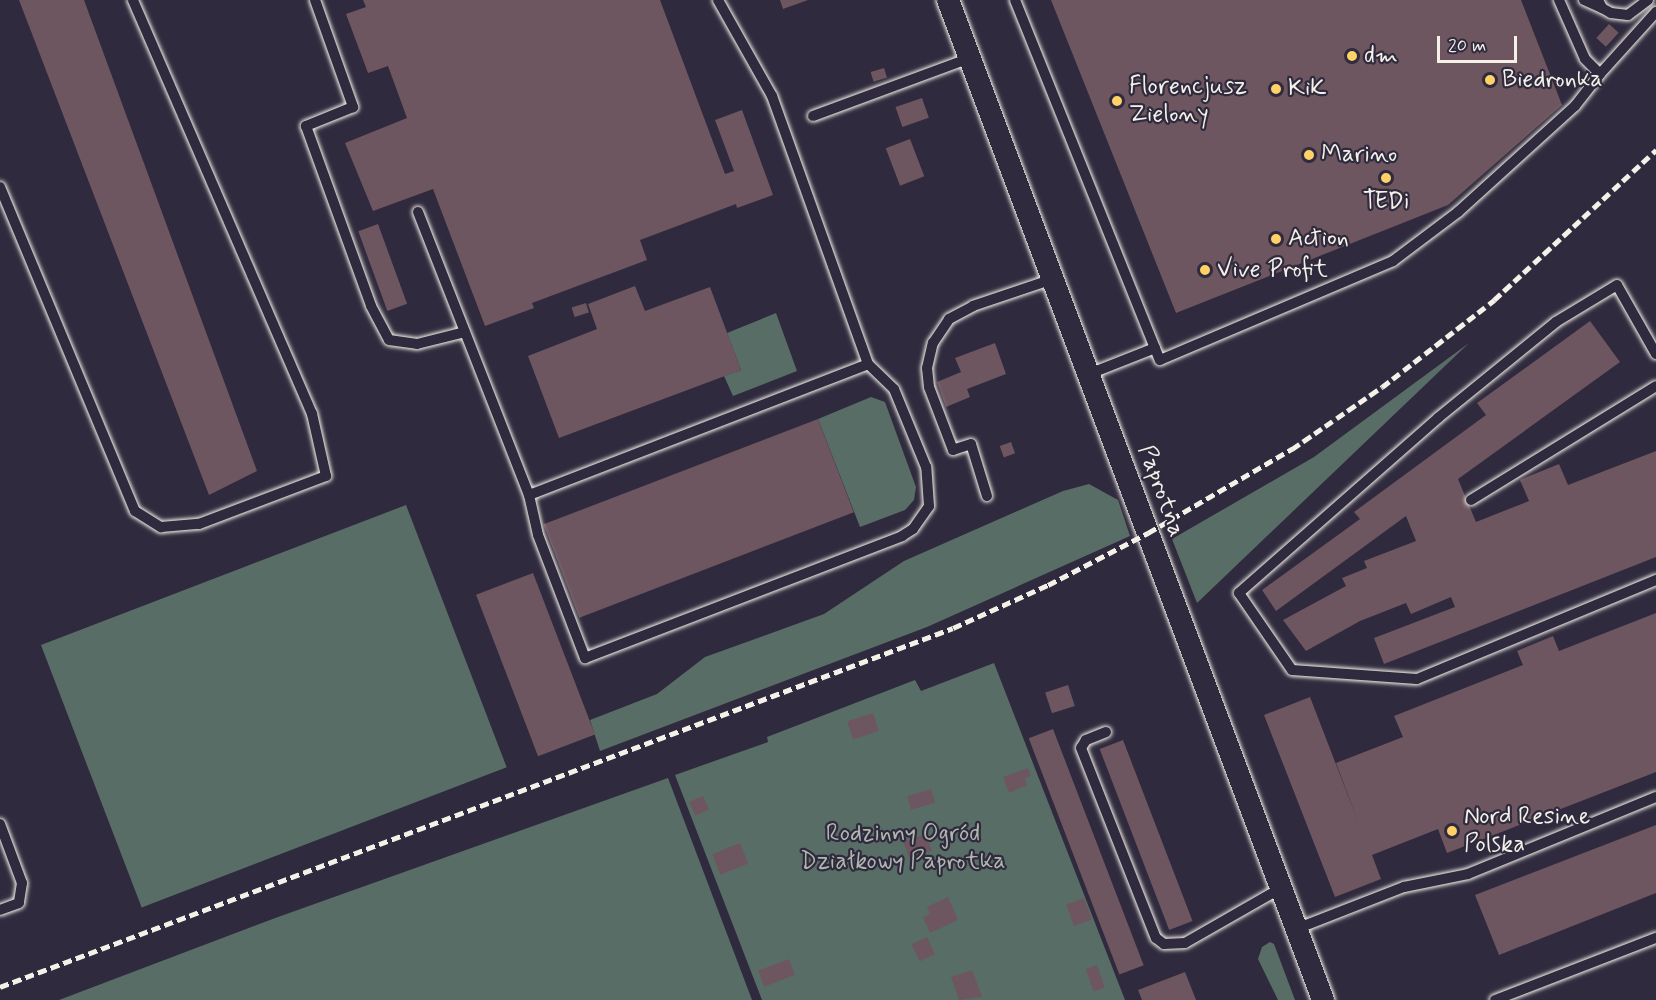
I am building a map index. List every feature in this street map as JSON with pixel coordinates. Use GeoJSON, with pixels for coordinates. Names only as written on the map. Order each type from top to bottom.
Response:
{"type":"FeatureCollection","features":[{"type":"Feature","properties":{"kind":"street","name":"Paprotna"},"geometry":{"type":"LineString","coordinates":[[948,0],[1323,1000]]}},
{"type":"Feature","properties":{"kind":"lane"},"geometry":{"type":"LineString","coordinates":[[0,187],[135,511],[160,527],[199,524],[326,476],[312,414],[133,0]]}},
{"type":"Feature","properties":{"kind":"lane"},"geometry":{"type":"LineString","coordinates":[[315,0],[353,107],[306,126],[371,306],[389,340],[417,344],[465,332]]}},
{"type":"Feature","properties":{"kind":"lane"},"geometry":{"type":"LineString","coordinates":[[418,212],[530,495],[538,535],[585,658],[875,548],[913,529],[929,506],[931,489],[926,467],[894,388],[868,364],[771,96],[718,0]]}},
{"type":"Feature","properties":{"kind":"lane"},"geometry":{"type":"LineString","coordinates":[[1015,0],[1160,360],[1393,261],[1458,212],[1575,106],[1600,74],[1656,12]]}},
{"type":"Feature","properties":{"kind":"lane"},"geometry":{"type":"LineString","coordinates":[[1559,0],[1585,59],[1600,74]]}},
{"type":"Feature","properties":{"kind":"lane"},"geometry":{"type":"LineString","coordinates":[[1584,0],[1628,15],[1648,0]]}},
{"type":"Feature","properties":{"kind":"lane"},"geometry":{"type":"LineString","coordinates":[[813,116],[970,58]]}},
{"type":"Feature","properties":{"kind":"lane"},"geometry":{"type":"LineString","coordinates":[[987,496],[970,444],[953,450],[929,387],[927,368],[933,343],[950,319],[974,306],[1053,279]]}},
{"type":"Feature","properties":{"kind":"lane"},"geometry":{"type":"LineString","coordinates":[[1656,354],[1617,285],[1556,322],[1438,418],[1239,593],[1292,670],[1417,679],[1656,580]]}},
{"type":"Feature","properties":{"kind":"lane"},"geometry":{"type":"LineString","coordinates":[[1089,374],[1155,348]]}},
{"type":"Feature","properties":{"kind":"lane"},"geometry":{"type":"LineString","coordinates":[[530,495],[868,364]]}},
{"type":"Feature","properties":{"kind":"lane"},"geometry":{"type":"LineString","coordinates":[[1471,500],[1656,386]]}},
{"type":"Feature","properties":{"kind":"lane"},"geometry":{"type":"LineString","coordinates":[[1106,732],[1086,740],[1081,748],[1156,938],[1164,944],[1185,943],[1281,888]]}},
{"type":"Feature","properties":{"kind":"lane"},"geometry":{"type":"LineString","coordinates":[[1296,929],[1404,886],[1468,874],[1656,797]]}},
{"type":"Feature","properties":{"kind":"lane"},"geometry":{"type":"LineString","coordinates":[[0,824],[22,883],[19,903],[0,910]]}},
{"type":"Feature","properties":{"kind":"lane"},"geometry":{"type":"LineString","coordinates":[[1495,1000],[1656,938]]}},
{"type":"Feature","properties":{"kind":"green space"},"geometry":{"type":"Polygon","coordinates":[[[776,313],[797,371],[733,396],[724,376],[741,370],[727,333],[776,313]]]}},
{"type":"Feature","properties":{"kind":"green space"},"geometry":{"type":"Polygon","coordinates":[[[1469,343],[1197,603],[1172,539],[1314,457],[1469,343]]]}},
{"type":"Feature","properties":{"kind":"green space"},"geometry":{"type":"Polygon","coordinates":[[[871,397],[885,402],[916,487],[914,500],[905,510],[860,527],[818,419],[871,397]]]}},
{"type":"Feature","properties":{"kind":"green space"},"geometry":{"type":"Polygon","coordinates":[[[1089,484],[1118,500],[1130,536],[927,627],[600,751],[590,720],[657,694],[705,657],[824,614],[904,561],[1063,491],[1089,484]]]}},
{"type":"Feature","properties":{"kind":"green space"},"geometry":{"type":"Polygon","coordinates":[[[406,505],[507,767],[142,907],[41,645],[406,505]]]}},
{"type":"Feature","properties":{"kind":"green space","name":"Rodzinny Ogród Działkowy Paprotka"},"geometry":{"type":"Polygon","coordinates":[[[994,663],[1125,1000],[762,1000],[675,775],[768,742],[767,737],[915,680],[921,691],[994,663]]]}},
{"type":"Feature","properties":{"kind":"green space"},"geometry":{"type":"Polygon","coordinates":[[[668,778],[752,1000],[59,1000],[278,917],[668,778]]]}},
{"type":"Feature","properties":{"kind":"green space"},"geometry":{"type":"Polygon","coordinates":[[[1270,942],[1274,944],[1295,1000],[1278,1000],[1258,959],[1262,947],[1270,942]]]}},
{"type":"Feature","properties":{"kind":"building"},"geometry":{"type":"Polygon","coordinates":[[[19,0],[84,0],[257,471],[209,495],[19,0]]]}},
{"type":"Feature","properties":{"kind":"building"},"geometry":{"type":"Polygon","coordinates":[[[363,0],[660,0],[725,174],[734,171],[715,120],[742,110],[773,195],[737,208],[736,204],[640,240],[647,260],[532,303],[534,308],[485,326],[433,189],[373,211],[345,143],[407,118],[388,66],[368,73],[346,14],[366,7],[363,0]]]}},
{"type":"Feature","properties":{"kind":"building"},"geometry":{"type":"Polygon","coordinates":[[[780,0],[808,0],[783,9],[780,0]]]}},
{"type":"Feature","properties":{"kind":"building","name":"Marino"},"geometry":{"type":"Polygon","coordinates":[[[1051,0],[1521,0],[1562,105],[1448,205],[1176,313],[1051,0]]]}},
{"type":"Feature","properties":{"kind":"building"},"geometry":{"type":"Polygon","coordinates":[[[1609,24],[1619,33],[1606,47],[1596,38],[1609,24]]]}},
{"type":"Feature","properties":{"kind":"building"},"geometry":{"type":"Polygon","coordinates":[[[884,68],[887,78],[874,82],[871,72],[884,68]]]}},
{"type":"Feature","properties":{"kind":"building"},"geometry":{"type":"Polygon","coordinates":[[[922,98],[929,118],[902,127],[896,107],[922,98]]]}},
{"type":"Feature","properties":{"kind":"building"},"geometry":{"type":"Polygon","coordinates":[[[910,139],[924,176],[900,186],[886,148],[910,139]]]}},
{"type":"Feature","properties":{"kind":"building"},"geometry":{"type":"Polygon","coordinates":[[[378,224],[407,304],[387,311],[358,231],[378,224]]]}},
{"type":"Feature","properties":{"kind":"building"},"geometry":{"type":"Polygon","coordinates":[[[635,286],[645,311],[710,287],[741,370],[559,438],[528,356],[597,329],[588,304],[635,286]]]}},
{"type":"Feature","properties":{"kind":"building"},"geometry":{"type":"Polygon","coordinates":[[[586,303],[589,313],[575,317],[572,307],[586,303]]]}},
{"type":"Feature","properties":{"kind":"building"},"geometry":{"type":"Polygon","coordinates":[[[1590,321],[1620,362],[1458,479],[1476,522],[1529,501],[1520,480],[1559,464],[1568,485],[1656,451],[1656,557],[1384,664],[1374,638],[1455,607],[1451,597],[1411,614],[1406,603],[1360,621],[1306,651],[1283,620],[1346,586],[1342,578],[1367,568],[1364,561],[1416,541],[1406,516],[1276,611],[1262,590],[1360,519],[1354,512],[1486,415],[1477,403],[1590,321]]]}},
{"type":"Feature","properties":{"kind":"building"},"geometry":{"type":"Polygon","coordinates":[[[995,343],[1006,374],[967,389],[970,397],[946,407],[937,382],[961,372],[955,358],[995,343]]]}},
{"type":"Feature","properties":{"kind":"building"},"geometry":{"type":"Polygon","coordinates":[[[818,419],[854,512],[579,618],[544,524],[818,419]]]}},
{"type":"Feature","properties":{"kind":"building"},"geometry":{"type":"Polygon","coordinates":[[[1011,442],[1015,453],[1004,457],[1000,446],[1011,442]]]}},
{"type":"Feature","properties":{"kind":"building"},"geometry":{"type":"Polygon","coordinates":[[[533,573],[595,735],[538,756],[476,595],[533,573]]]}},
{"type":"Feature","properties":{"kind":"building"},"geometry":{"type":"Polygon","coordinates":[[[1656,613],[1656,772],[1447,853],[1438,829],[1372,855],[1381,879],[1335,897],[1264,715],[1310,697],[1359,824],[1336,763],[1403,737],[1394,716],[1523,665],[1517,651],[1553,636],[1559,651],[1656,613]]]}},
{"type":"Feature","properties":{"kind":"building"},"geometry":{"type":"Polygon","coordinates":[[[1068,685],[1075,706],[1052,713],[1045,692],[1068,685]]]}},
{"type":"Feature","properties":{"kind":"building"},"geometry":{"type":"Polygon","coordinates":[[[873,713],[879,731],[853,739],[847,721],[873,713]]]}},
{"type":"Feature","properties":{"kind":"building"},"geometry":{"type":"Polygon","coordinates":[[[1053,729],[1144,965],[1119,975],[1029,738],[1053,729]]]}},
{"type":"Feature","properties":{"kind":"building"},"geometry":{"type":"Polygon","coordinates":[[[1123,740],[1193,921],[1169,930],[1100,749],[1123,740]]]}},
{"type":"Feature","properties":{"kind":"building"},"geometry":{"type":"Polygon","coordinates":[[[1028,768],[1031,776],[1025,778],[1027,785],[1009,793],[1003,777],[1028,768]]]}},
{"type":"Feature","properties":{"kind":"building"},"geometry":{"type":"Polygon","coordinates":[[[931,789],[935,802],[911,810],[907,796],[931,789]]]}},
{"type":"Feature","properties":{"kind":"building"},"geometry":{"type":"Polygon","coordinates":[[[703,796],[709,810],[695,816],[689,802],[703,796]]]}},
{"type":"Feature","properties":{"kind":"building"},"geometry":{"type":"Polygon","coordinates":[[[1656,825],[1656,893],[1499,955],[1475,895],[1656,825]]]}},
{"type":"Feature","properties":{"kind":"building"},"geometry":{"type":"Polygon","coordinates":[[[926,834],[932,851],[909,859],[903,842],[926,834]]]}},
{"type":"Feature","properties":{"kind":"building"},"geometry":{"type":"Polygon","coordinates":[[[740,843],[748,863],[720,875],[712,854],[740,843]]]}},
{"type":"Feature","properties":{"kind":"building"},"geometry":{"type":"Polygon","coordinates":[[[948,897],[958,920],[930,933],[923,917],[930,914],[927,907],[948,897]]]}},
{"type":"Feature","properties":{"kind":"building"},"geometry":{"type":"Polygon","coordinates":[[[1084,898],[1092,920],[1074,926],[1066,904],[1084,898]]]}},
{"type":"Feature","properties":{"kind":"building"},"geometry":{"type":"Polygon","coordinates":[[[927,937],[935,954],[920,961],[912,944],[927,937]]]}},
{"type":"Feature","properties":{"kind":"building"},"geometry":{"type":"Polygon","coordinates":[[[789,959],[795,975],[764,987],[758,971],[789,959]]]}},
{"type":"Feature","properties":{"kind":"building"},"geometry":{"type":"Polygon","coordinates":[[[1097,965],[1105,988],[1093,992],[1086,969],[1097,965]]]}},
{"type":"Feature","properties":{"kind":"building"},"geometry":{"type":"Polygon","coordinates":[[[972,970],[982,997],[959,1000],[951,977],[972,970]]]}},
{"type":"Feature","properties":{"kind":"building"},"geometry":{"type":"Polygon","coordinates":[[[1185,972],[1196,1000],[1142,1000],[1138,990],[1185,972]]]}},
{"type":"Feature","properties":{"kind":"railway"},"geometry":{"type":"LineString","coordinates":[[0,987],[953,628],[1048,585],[1148,533],[1292,449],[1382,387],[1494,300],[1656,150]]}},
{"type":"Feature","properties":{"kind":"place","name":"dm"},"geometry":{"type":"Point","coordinates":[1352,56]}},
{"type":"Feature","properties":{"kind":"place","name":"Biedronka"},"geometry":{"type":"Point","coordinates":[1490,80]}},
{"type":"Feature","properties":{"kind":"place","name":"KiK"},"geometry":{"type":"Point","coordinates":[1276,89]}},
{"type":"Feature","properties":{"kind":"place","name":"Florencjusz Zielony"},"geometry":{"type":"Point","coordinates":[1117,101]}},
{"type":"Feature","properties":{"kind":"place","name":"Marino"},"geometry":{"type":"Point","coordinates":[1309,155]}},
{"type":"Feature","properties":{"kind":"place","name":"TEDi"},"geometry":{"type":"Point","coordinates":[1386,178]}},
{"type":"Feature","properties":{"kind":"place","name":"Action"},"geometry":{"type":"Point","coordinates":[1276,239]}},
{"type":"Feature","properties":{"kind":"place","name":"Vive Profit"},"geometry":{"type":"Point","coordinates":[1205,270]}},
{"type":"Feature","properties":{"kind":"place","name":"Nord Resine Polska"},"geometry":{"type":"Point","coordinates":[1452,831]}}]}
